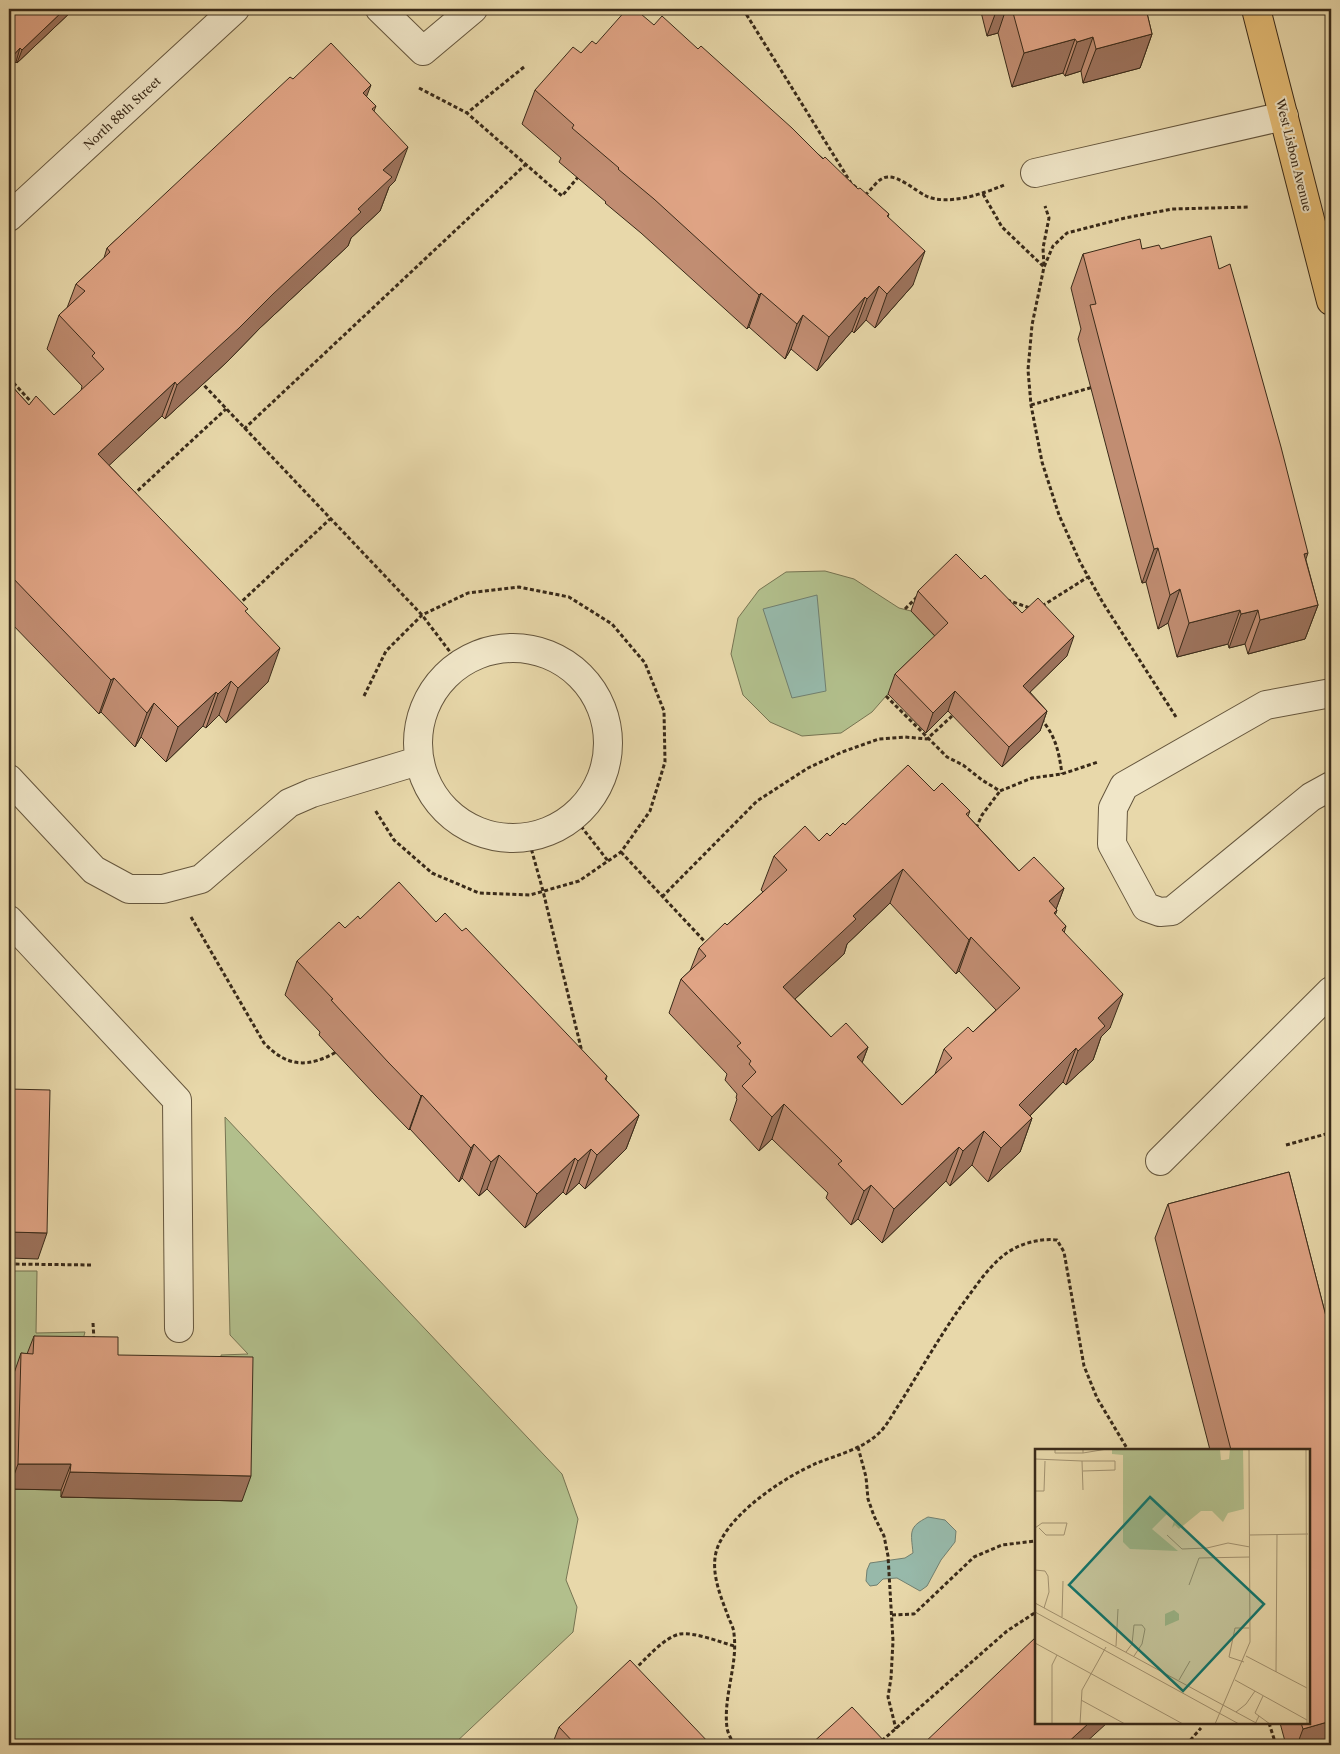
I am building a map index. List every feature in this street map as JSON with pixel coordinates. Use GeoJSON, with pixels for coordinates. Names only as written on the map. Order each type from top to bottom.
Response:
{"type":"FeatureCollection","features":[{"type":"Feature","properties":{"kind":"main road","name":"West Lisbon Avenue"},"geometry":{"type":"LineString","coordinates":[[1256,9],[1331,301]]}},
{"type":"Feature","properties":{"kind":"street","name":"North 88th Street"},"geometry":{"type":"LineString","coordinates":[[9,217],[235,9]]}},
{"type":"Feature","properties":{"kind":"street"},"geometry":{"type":"LineString","coordinates":[[380,9],[423,52],[473,9]]}},
{"type":"Feature","properties":{"kind":"street"},"geometry":{"type":"LineString","coordinates":[[1035,172],[1284,116]]}},
{"type":"Feature","properties":{"kind":"street"},"geometry":{"type":"LineString","coordinates":[[508,648],[540,651],[568,664],[589,686],[604,713],[608,743],[603,774],[589,801],[567,822],[540,835],[509,839],[479,832],[451,816],[430,792],[418,761],[418,728],[428,697],[448,672],[476,654],[508,648]]}},
{"type":"Feature","properties":{"kind":"street"},"geometry":{"type":"LineString","coordinates":[[1331,693],[1266,704],[1124,786],[1113,808],[1112,844],[1146,907],[1160,912],[1172,911],[1310,797],[1331,786]]}},
{"type":"Feature","properties":{"kind":"street"},"geometry":{"type":"LineString","coordinates":[[9,779],[94,870],[129,889],[163,889],[200,880],[289,803],[312,793],[418,761]]}},
{"type":"Feature","properties":{"kind":"street"},"geometry":{"type":"LineString","coordinates":[[9,920],[177,1100],[178,1328]]}},
{"type":"Feature","properties":{"kind":"street"},"geometry":{"type":"LineString","coordinates":[[1160,1161],[1331,991]]}},
{"type":"Feature","properties":{"kind":"path"},"geometry":{"type":"LineString","coordinates":[[596,13],[604,9]]}},
{"type":"Feature","properties":{"kind":"path"},"geometry":{"type":"LineString","coordinates":[[742,9],[851,183],[865,195],[879,180],[888,177],[898,180],[927,197],[939,200],[983,194],[1002,227],[1044,267]]}},
{"type":"Feature","properties":{"kind":"path"},"geometry":{"type":"LineString","coordinates":[[467,113],[524,67]]}},
{"type":"Feature","properties":{"kind":"path"},"geometry":{"type":"LineString","coordinates":[[413,84],[467,113],[562,196],[580,176]]}},
{"type":"Feature","properties":{"kind":"path"},"geometry":{"type":"LineString","coordinates":[[244,429],[525,165]]}},
{"type":"Feature","properties":{"kind":"path"},"geometry":{"type":"LineString","coordinates":[[1169,722],[1176,718],[1088,577],[1059,515],[1042,462],[1030,404],[1028,370],[1032,325],[1044,267],[1053,246],[1067,233],[1125,218],[1172,209],[1250,207]]}},
{"type":"Feature","properties":{"kind":"path"},"geometry":{"type":"LineString","coordinates":[[1044,267],[1043,248],[1049,218]]}},
{"type":"Feature","properties":{"kind":"path"},"geometry":{"type":"LineString","coordinates":[[9,378],[35,406]]}},
{"type":"Feature","properties":{"kind":"path"},"geometry":{"type":"LineString","coordinates":[[199,381],[422,615],[460,664]]}},
{"type":"Feature","properties":{"kind":"path"},"geometry":{"type":"LineString","coordinates":[[1030,404],[1096,387]]}},
{"type":"Feature","properties":{"kind":"path"},"geometry":{"type":"LineString","coordinates":[[132,496],[226,409]]}},
{"type":"Feature","properties":{"kind":"path"},"geometry":{"type":"LineString","coordinates":[[236,607],[330,519]]}},
{"type":"Feature","properties":{"kind":"path"},"geometry":{"type":"LineString","coordinates":[[1004,599],[1036,610],[1088,577]]}},
{"type":"Feature","properties":{"kind":"path"},"geometry":{"type":"LineString","coordinates":[[357,779],[394,840],[432,873],[479,893],[530,895],[579,881],[621,852],[650,811],[665,762],[664,711],[645,663],[612,624],[569,597],[519,587],[468,593],[422,615],[386,651],[364,696]]}},
{"type":"Feature","properties":{"kind":"path"},"geometry":{"type":"LineString","coordinates":[[905,609],[919,595]]}},
{"type":"Feature","properties":{"kind":"path"},"geometry":{"type":"LineString","coordinates":[[886,696],[947,757],[963,765],[1000,791]]}},
{"type":"Feature","properties":{"kind":"path"},"geometry":{"type":"LineString","coordinates":[[1035,712],[1054,736],[1062,774]]}},
{"type":"Feature","properties":{"kind":"path"},"geometry":{"type":"LineString","coordinates":[[662,898],[757,801],[808,768],[842,752],[879,739],[905,737],[927,739],[952,716]]}},
{"type":"Feature","properties":{"kind":"path"},"geometry":{"type":"LineString","coordinates":[[974,832],[982,815],[1000,791],[1032,778],[1062,774],[1099,762]]}},
{"type":"Feature","properties":{"kind":"path"},"geometry":{"type":"LineString","coordinates":[[573,816],[608,861]]}},
{"type":"Feature","properties":{"kind":"path"},"geometry":{"type":"LineString","coordinates":[[528,836],[582,1052],[576,1058]]}},
{"type":"Feature","properties":{"kind":"path"},"geometry":{"type":"LineString","coordinates":[[621,852],[707,944]]}},
{"type":"Feature","properties":{"kind":"path"},"geometry":{"type":"LineString","coordinates":[[173,887],[264,1043],[274,1053],[287,1061],[304,1063],[322,1060],[339,1051]]}},
{"type":"Feature","properties":{"kind":"path"},"geometry":{"type":"LineString","coordinates":[[1286,1145],[1326,1134],[1331,1156]]}},
{"type":"Feature","properties":{"kind":"path"},"geometry":{"type":"LineString","coordinates":[[734,1745],[728,1729],[726,1709],[734,1632],[717,1584],[714,1564],[720,1542],[731,1523],[747,1508],[785,1481],[815,1464],[858,1447],[878,1434],[915,1379],[944,1329],[987,1272],[1004,1255],[1022,1245],[1044,1239],[1057,1240],[1064,1252],[1084,1366],[1097,1398],[1127,1449]]}},
{"type":"Feature","properties":{"kind":"path"},"geometry":{"type":"LineString","coordinates":[[9,1264],[93,1265]]}},
{"type":"Feature","properties":{"kind":"path"},"geometry":{"type":"LineString","coordinates":[[93,1323],[94,1341]]}},
{"type":"Feature","properties":{"kind":"path"},"geometry":{"type":"LineString","coordinates":[[858,1447],[866,1477],[868,1499],[884,1536],[888,1556],[892,1616],[892,1650],[888,1697],[896,1729]]}},
{"type":"Feature","properties":{"kind":"path"},"geometry":{"type":"LineString","coordinates":[[892,1616],[914,1614],[974,1557],[1002,1544],[1035,1541]]}},
{"type":"Feature","properties":{"kind":"path"},"geometry":{"type":"LineString","coordinates":[[877,1745],[1007,1631],[1035,1613]]}},
{"type":"Feature","properties":{"kind":"path"},"geometry":{"type":"LineString","coordinates":[[630,1673],[671,1637],[682,1634],[694,1635],[734,1646]]}},
{"type":"Feature","properties":{"kind":"path"},"geometry":{"type":"LineString","coordinates":[[1269,1724],[1276,1745]]}},
{"type":"Feature","properties":{"kind":"path"},"geometry":{"type":"LineString","coordinates":[[1186,1745],[1201,1728]]}},
{"type":"Feature","properties":{"kind":"green space"},"geometry":{"type":"Polygon","coordinates":[[[825,571],[854,579],[899,608],[911,611],[941,643],[872,712],[841,733],[802,736],[770,722],[743,695],[731,654],[738,618],[759,590],[786,572],[825,571]]]}},
{"type":"Feature","properties":{"kind":"green space"},"geometry":{"type":"Polygon","coordinates":[[[225,1117],[562,1474],[578,1519],[566,1580],[577,1607],[573,1632],[453,1745],[9,1745],[9,1271],[37,1271],[36,1333],[85,1332],[77,1362],[61,1497],[242,1501],[221,1355],[248,1354],[230,1335],[225,1117]]]}},
{"type":"Feature","properties":{"kind":"shaded area"},"geometry":{"type":"Polygon","coordinates":[[[817,595],[826,691],[792,698],[763,609],[817,595]]]}},
{"type":"Feature","properties":{"kind":"shaded area"},"geometry":{"type":"Polygon","coordinates":[[[928,1517],[945,1520],[956,1531],[955,1542],[941,1560],[927,1586],[920,1591],[897,1578],[883,1579],[877,1585],[870,1586],[866,1581],[870,1563],[905,1558],[913,1553],[912,1531],[917,1524],[928,1517]]]}},
{"type":"Feature","properties":{"kind":"building"},"geometry":{"type":"Polygon","coordinates":[[[9,9],[65,9],[9,60],[9,9]]]}},
{"type":"Feature","properties":{"kind":"building"},"geometry":{"type":"Polygon","coordinates":[[[627,9],[635,9],[654,25],[662,16],[698,49],[701,46],[792,128],[823,159],[825,157],[858,189],[860,188],[889,214],[887,216],[925,251],[887,294],[879,286],[867,299],[865,297],[829,337],[803,315],[797,324],[761,293],[759,295],[654,199],[572,128],[574,125],[535,90],[573,47],[581,53],[592,41],[596,44],[627,9]]]}},
{"type":"Feature","properties":{"kind":"building"},"geometry":{"type":"Polygon","coordinates":[[[1012,9],[1146,9],[1152,34],[1096,49],[1093,37],[1077,42],[1075,39],[1024,53],[1012,9]]]}},
{"type":"Feature","properties":{"kind":"building"},"geometry":{"type":"Polygon","coordinates":[[[331,43],[371,85],[363,93],[376,106],[372,109],[408,147],[383,170],[392,177],[358,209],[361,212],[239,328],[177,385],[175,382],[98,454],[248,609],[245,611],[280,648],[238,688],[231,681],[218,694],[216,692],[178,727],[154,703],[147,713],[114,678],[111,680],[9,574],[9,383],[29,405],[36,396],[54,415],[104,369],[92,356],[95,353],[59,315],[85,291],[76,284],[110,252],[107,248],[290,77],[293,79],[331,43]]]}},
{"type":"Feature","properties":{"kind":"building"},"geometry":{"type":"Polygon","coordinates":[[[1211,236],[1219,269],[1230,264],[1281,447],[1308,553],[1304,554],[1318,605],[1260,620],[1258,610],[1241,614],[1240,610],[1189,623],[1180,589],[1170,595],[1158,548],[1154,549],[1090,305],[1096,304],[1083,254],[1140,239],[1142,249],[1159,245],[1161,249],[1211,236]]]}},
{"type":"Feature","properties":{"kind":"building"},"geometry":{"type":"Polygon","coordinates":[[[956,554],[981,579],[985,575],[1022,613],[1038,598],[1074,636],[1023,686],[1047,711],[1009,747],[955,691],[933,713],[895,674],[948,623],[918,591],[956,554]]]}},
{"type":"Feature","properties":{"kind":"building"},"geometry":{"type":"Polygon","coordinates":[[[908,765],[934,791],[942,783],[970,811],[966,814],[1019,871],[1034,857],[1064,888],[1049,901],[1057,910],[1054,913],[1066,926],[1062,930],[1123,994],[1098,1018],[1105,1026],[1078,1051],[1076,1048],[1019,1105],[1032,1118],[1001,1148],[984,1131],[963,1151],[959,1147],[894,1209],[871,1185],[864,1191],[838,1164],[842,1161],[784,1104],[772,1117],[742,1086],[756,1072],[749,1064],[751,1061],[737,1046],[741,1043],[681,979],[706,956],[699,948],[787,870],[774,856],[805,826],[819,841],[827,833],[830,836],[843,823],[845,825],[908,765]],[[903,869],[853,916],[856,919],[783,987],[831,1037],[846,1023],[868,1047],[857,1057],[902,1105],[952,1058],[944,1049],[968,1027],[973,1032],[1020,988],[971,937],[969,940],[903,869]]]}},
{"type":"Feature","properties":{"kind":"building"},"geometry":{"type":"Polygon","coordinates":[[[399,882],[436,922],[445,913],[462,931],[466,928],[607,1076],[605,1079],[639,1115],[597,1155],[591,1149],[578,1161],[575,1158],[537,1194],[499,1155],[491,1162],[474,1144],[471,1148],[422,1095],[388,1062],[297,961],[339,922],[345,928],[358,916],[360,919],[399,882]]]}},
{"type":"Feature","properties":{"kind":"building"},"geometry":{"type":"Polygon","coordinates":[[[9,1089],[50,1090],[47,1233],[9,1232],[9,1089]]]}},
{"type":"Feature","properties":{"kind":"building"},"geometry":{"type":"Polygon","coordinates":[[[1289,1172],[1331,1336],[1331,1721],[1303,1729],[1301,1724],[1310,1724],[1310,1449],[1231,1449],[1168,1204],[1289,1172]]]}},
{"type":"Feature","properties":{"kind":"building"},"geometry":{"type":"Polygon","coordinates":[[[34,1336],[118,1337],[118,1355],[253,1357],[251,1476],[70,1472],[71,1464],[18,1464],[21,1353],[33,1354],[34,1336]]]}},
{"type":"Feature","properties":{"kind":"building"},"geometry":{"type":"Polygon","coordinates":[[[1035,1638],[1035,1724],[1088,1724],[1065,1745],[922,1745],[1035,1638]]]}},
{"type":"Feature","properties":{"kind":"building"},"geometry":{"type":"Polygon","coordinates":[[[630,1660],[711,1745],[576,1745],[559,1727],[630,1660]]]}},
{"type":"Feature","properties":{"kind":"building"},"geometry":{"type":"Polygon","coordinates":[[[852,1707],[888,1745],[810,1745],[852,1707]]]}}]}
